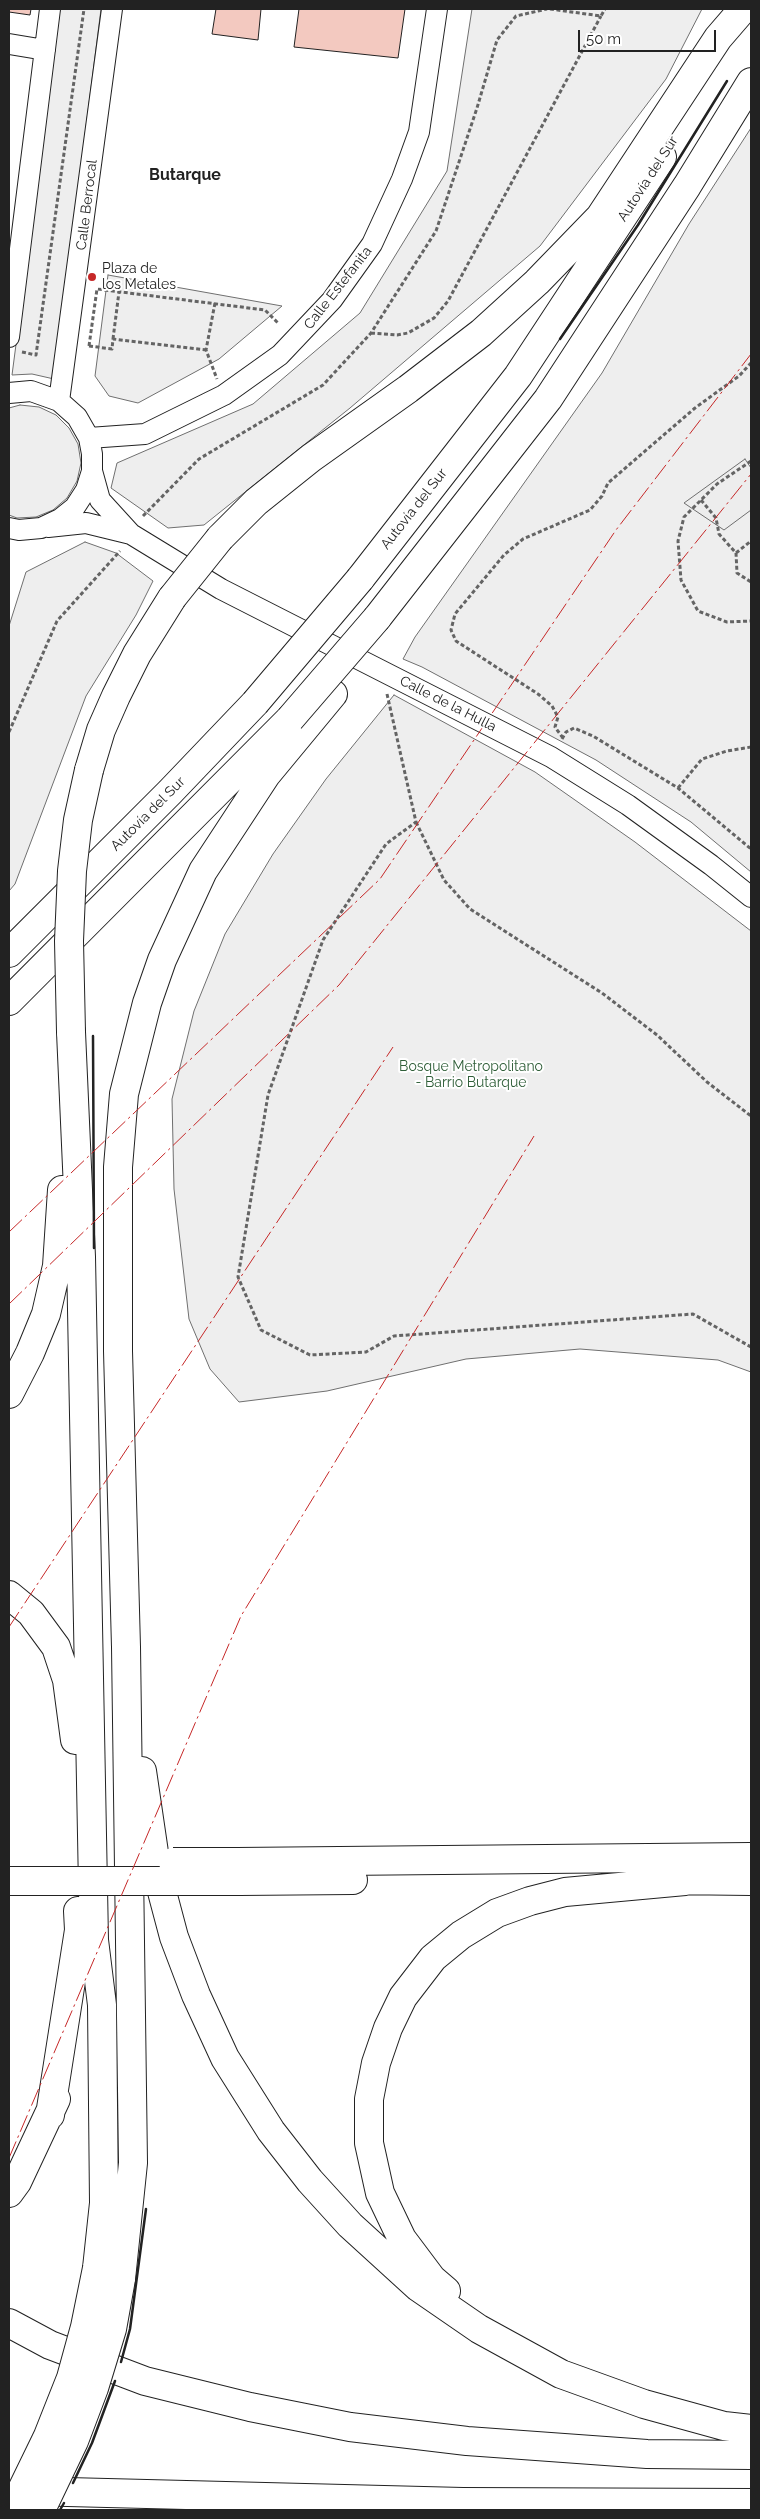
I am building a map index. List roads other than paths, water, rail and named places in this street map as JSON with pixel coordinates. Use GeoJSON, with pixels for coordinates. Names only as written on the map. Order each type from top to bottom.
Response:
{"type":"FeatureCollection","features":[{"type":"Feature","properties":{"kind":"highway"},"geometry":{"type":"LineString","coordinates":[[41,2510],[74,2441],[94,2388],[112,2329],[104,2203],[102,2005],[94,1940],[81,1257],[71,1042],[69,941],[72,871],[78,820],[89,770],[101,730],[137,654],[172,598],[220,538],[256,502],[304,463],[481,333],[538,282],[600,217],[718,38],[742,9]]}},
{"type":"Feature","properties":{"kind":"highway","name":"Autovía del Sur"},"geometry":{"type":"LineString","coordinates":[[9,953],[256,703],[360,579],[518,376],[723,61],[751,11]]}},
{"type":"Feature","properties":{"kind":"highway"},"geometry":{"type":"LineString","coordinates":[[12,2510],[48,2436],[71,2378],[85,2327],[109,2274],[133,2163],[126,1648],[118,1351],[118,1186],[124,1094],[147,1003],[181,915],[203,871],[295,727],[377,618],[548,399],[682,194],[751,82]]}},
{"type":"Feature","properties":{"kind":"highway"},"geometry":{"type":"LineString","coordinates":[[9,1001],[295,727]]}},
{"type":"Feature","properties":{"kind":"highway"},"geometry":{"type":"LineString","coordinates":[[9,1394],[30,1353],[46,1314],[57,1266],[62,1188],[62,1103],[71,1042]]}},
{"type":"Feature","properties":{"kind":"highway"},"geometry":{"type":"LineString","coordinates":[[9,1596],[31,1613],[56,1647],[67,1680],[75,1733],[79,1930],[50,2115]]}},
{"type":"Feature","properties":{"kind":"highway"},"geometry":{"type":"LineString","coordinates":[[126,1648],[157,1873],[174,1937],[196,1995],[226,2058],[271,2131],[310,2181],[350,2225],[418,2287],[479,2329],[561,2374],[644,2404],[724,2426],[751,2429]]}},
{"type":"Feature","properties":{"kind":"highway"},"geometry":{"type":"LineString","coordinates":[[9,1881],[238,1871],[751,1857]]}},
{"type":"Feature","properties":{"kind":"highway"},"geometry":{"type":"LineString","coordinates":[[9,1863],[238,1871],[751,1881]]}},
{"type":"Feature","properties":{"kind":"highway"},"geometry":{"type":"LineString","coordinates":[[644,2404],[515,2340],[468,2310],[432,2279],[402,2239],[380,2193],[369,2143],[369,2099],[376,2063],[388,2028],[403,1997],[433,1958],[461,1935],[497,1913],[566,1892],[686,1881]]}},
{"type":"Feature","properties":{"kind":"highway"},"geometry":{"type":"LineString","coordinates":[[9,2193],[17,2182],[50,2115],[75,2045],[94,1940]]}},
{"type":"Feature","properties":{"kind":"highway"},"geometry":{"type":"LineString","coordinates":[[9,2324],[50,2345],[145,2381],[250,2407],[350,2427],[467,2441],[647,2454],[751,2455]]}},
{"type":"Feature","properties":{"kind":"highway"},"geometry":{"type":"LineString","coordinates":[[9,2490],[463,2502],[751,2502]]}},
{"type":"Feature","properties":{"kind":"street"},"geometry":{"type":"LineString","coordinates":[[9,337],[50,9]]}},
{"type":"Feature","properties":{"kind":"street","name":"Calle Berrocal"},"geometry":{"type":"LineString","coordinates":[[60,401],[112,9]]}},
{"type":"Feature","properties":{"kind":"street","name":"Calle Estefanita"},"geometry":{"type":"LineString","coordinates":[[89,438],[145,434],[224,396],[280,355],[332,300],[372,244],[402,180],[419,132],[437,9]]}},
{"type":"Feature","properties":{"kind":"street"},"geometry":{"type":"LineString","coordinates":[[9,44],[45,50]]}},
{"type":"Feature","properties":{"kind":"street"},"geometry":{"type":"LineString","coordinates":[[9,393],[31,391],[60,401],[77,417],[89,438],[92,454],[92,471],[100,500],[131,534]]}},
{"type":"Feature","properties":{"kind":"street"},"geometry":{"type":"LineString","coordinates":[[41,528],[60,520],[75,507],[86,490],[92,471]]}},
{"type":"Feature","properties":{"kind":"street"},"geometry":{"type":"LineString","coordinates":[[9,528],[19,530],[86,523],[131,534]]}},
{"type":"Feature","properties":{"kind":"street","name":"Calle de la Hulla"},"geometry":{"type":"LineString","coordinates":[[131,534],[221,589],[551,757],[628,805],[711,865],[751,897]]}},
{"type":"Feature","properties":{"kind":"place","name":"Plaza de los Metales"},"geometry":{"type":"Point","coordinates":[92,277]}},
{"type":"Feature","properties":{"kind":"district","name":"Butarque"},"geometry":{"type":"Point","coordinates":[185,175]}},
{"type":"Feature","properties":{"kind":"park label","name":"Bosque Metropolitano - Barrio Butarque"},"geometry":{"type":"Point","coordinates":[471,1076]}}]}
